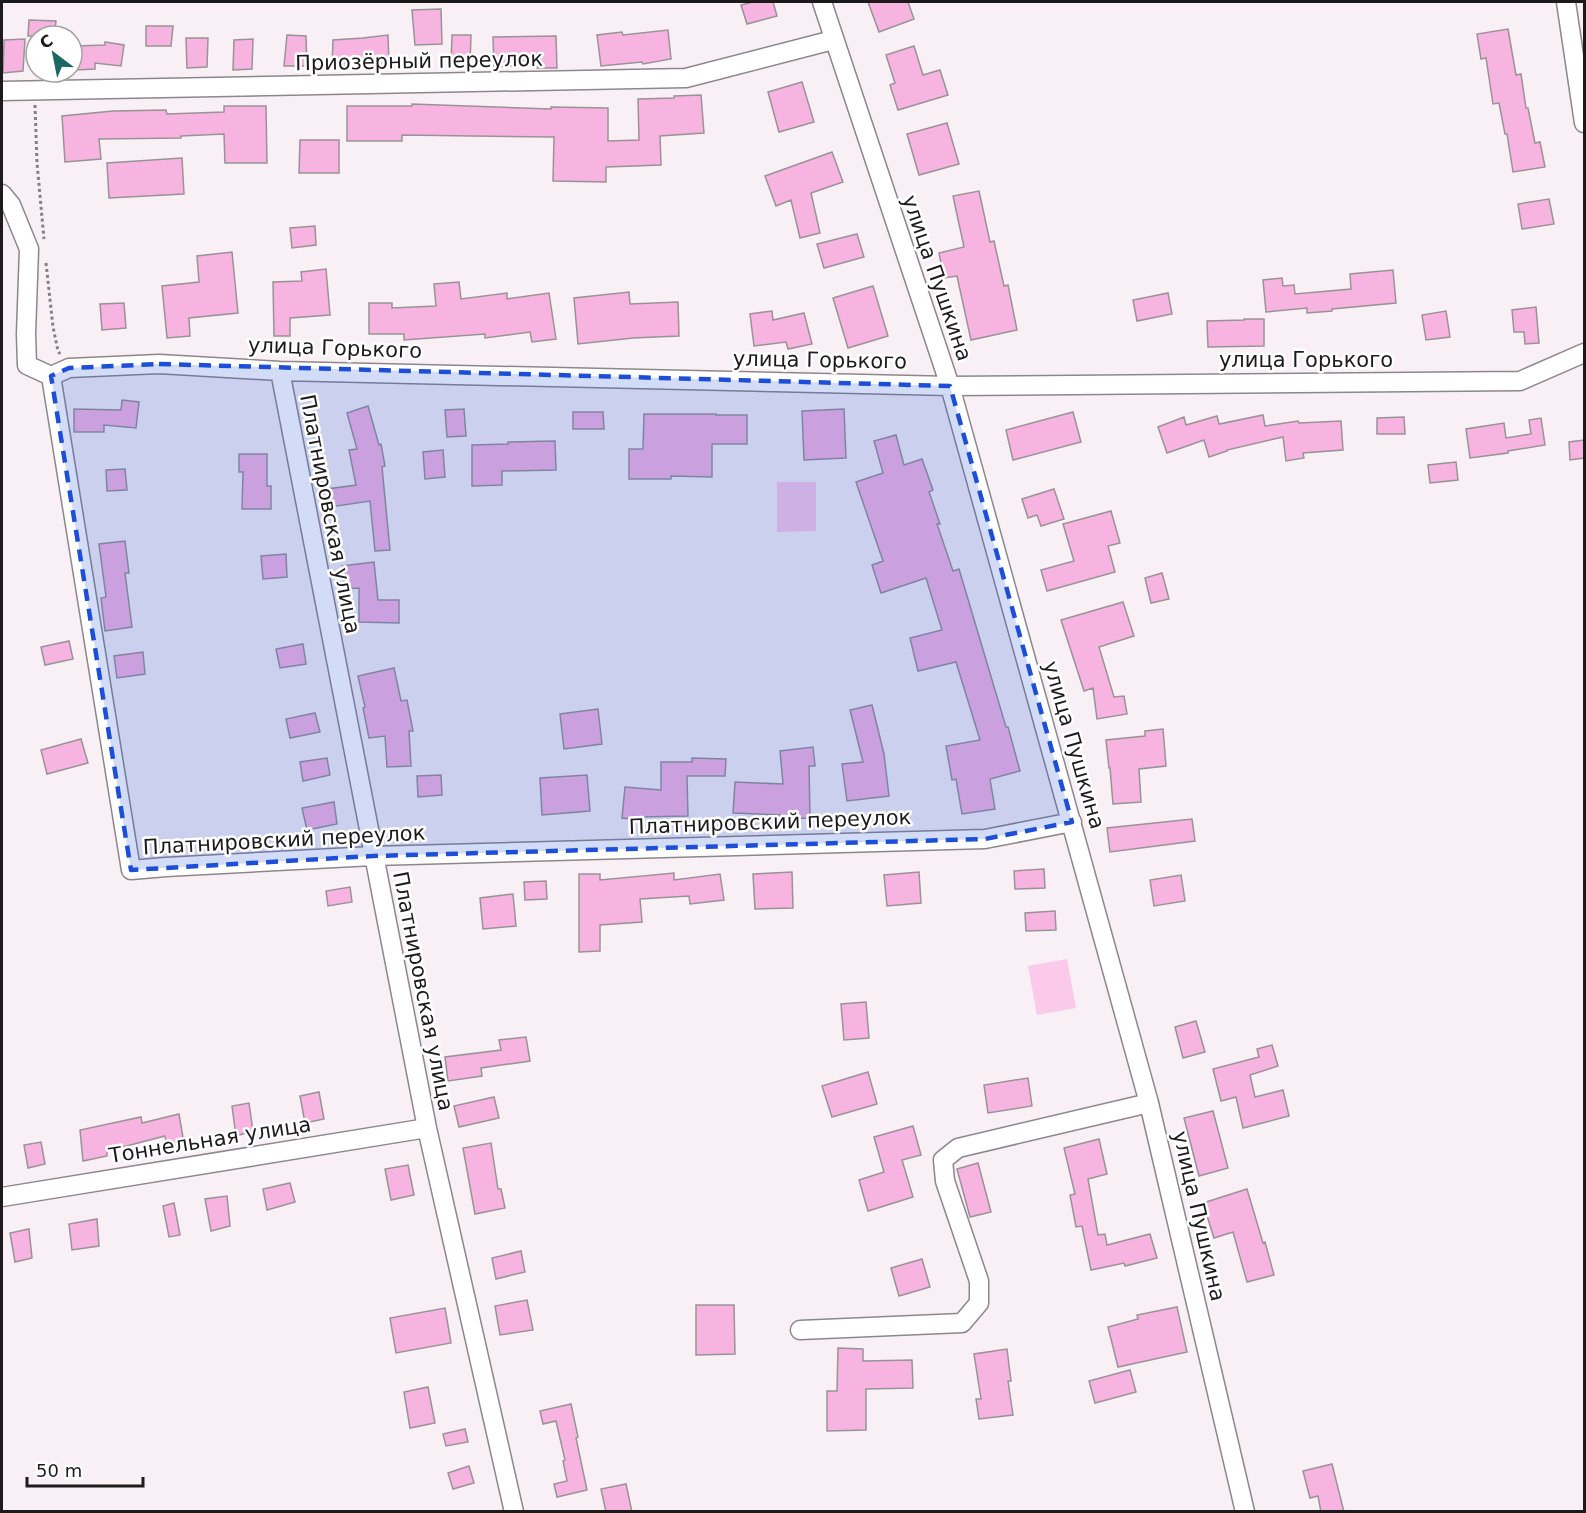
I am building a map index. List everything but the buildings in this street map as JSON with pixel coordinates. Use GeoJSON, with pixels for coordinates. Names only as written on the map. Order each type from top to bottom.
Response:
{"type":"FeatureCollection","features":[{"type":"Feature","properties":{"kind":"street","name":"улица Пушкина"},"geometry":{"type":"LineString","coordinates":[[822,2],[950,386],[1149,1103],[1245,1512]]}},
{"type":"Feature","properties":{"kind":"street"},"geometry":{"type":"LineString","coordinates":[[1566,2],[1584,123]]}},
{"type":"Feature","properties":{"kind":"street","name":"Приозёрный переулок"},"geometry":{"type":"LineString","coordinates":[[2,91],[686,78],[833,40]]}},
{"type":"Feature","properties":{"kind":"street"},"geometry":{"type":"LineString","coordinates":[[2,194],[11,205],[29,249],[27,365],[51,376]]}},
{"type":"Feature","properties":{"kind":"street","name":"улица Горького"},"geometry":{"type":"LineString","coordinates":[[51,376],[69,368],[159,364],[280,371],[950,386],[1520,381],[1584,353]]}},
{"type":"Feature","properties":{"kind":"street","name":"Платнировская улица"},"geometry":{"type":"LineString","coordinates":[[280,371],[427,1128],[514,1512]]}},
{"type":"Feature","properties":{"kind":"street","name":"Платнировский переулок"},"geometry":{"type":"LineString","coordinates":[[51,376],[130,870],[373,856],[985,838],[1072,822]]}},
{"type":"Feature","properties":{"kind":"street"},"geometry":{"type":"LineString","coordinates":[[800,1330],[962,1323],[980,1303],[979,1281],[945,1181],[943,1160],[958,1148],[1149,1103]]}},
{"type":"Feature","properties":{"kind":"street","name":"Тоннельная улица"},"geometry":{"type":"LineString","coordinates":[[2,1197],[427,1128]]}},
{"type":"Feature","properties":{"kind":"path"},"geometry":{"type":"LineString","coordinates":[[34,91],[37,163],[45,245]]}},
{"type":"Feature","properties":{"kind":"path"},"geometry":{"type":"LineString","coordinates":[[46,257],[56,343],[58,351],[69,368]]}},
{"type":"Feature","properties":{"kind":"highlighted area"},"geometry":{"type":"Polygon","coordinates":[[[159,364],[950,386],[1072,822],[985,839],[373,856],[131,870],[51,376],[69,368],[159,364]]]}},
{"type":"Feature","properties":{"kind":"shaded area"},"geometry":{"type":"Polygon","coordinates":[[[777,482],[816,482],[816,531],[777,532],[777,482]]]}},
{"type":"Feature","properties":{"kind":"shaded area"},"geometry":{"type":"Polygon","coordinates":[[[1067,959],[1076,1008],[1037,1015],[1028,966],[1067,959]]]}}]}
